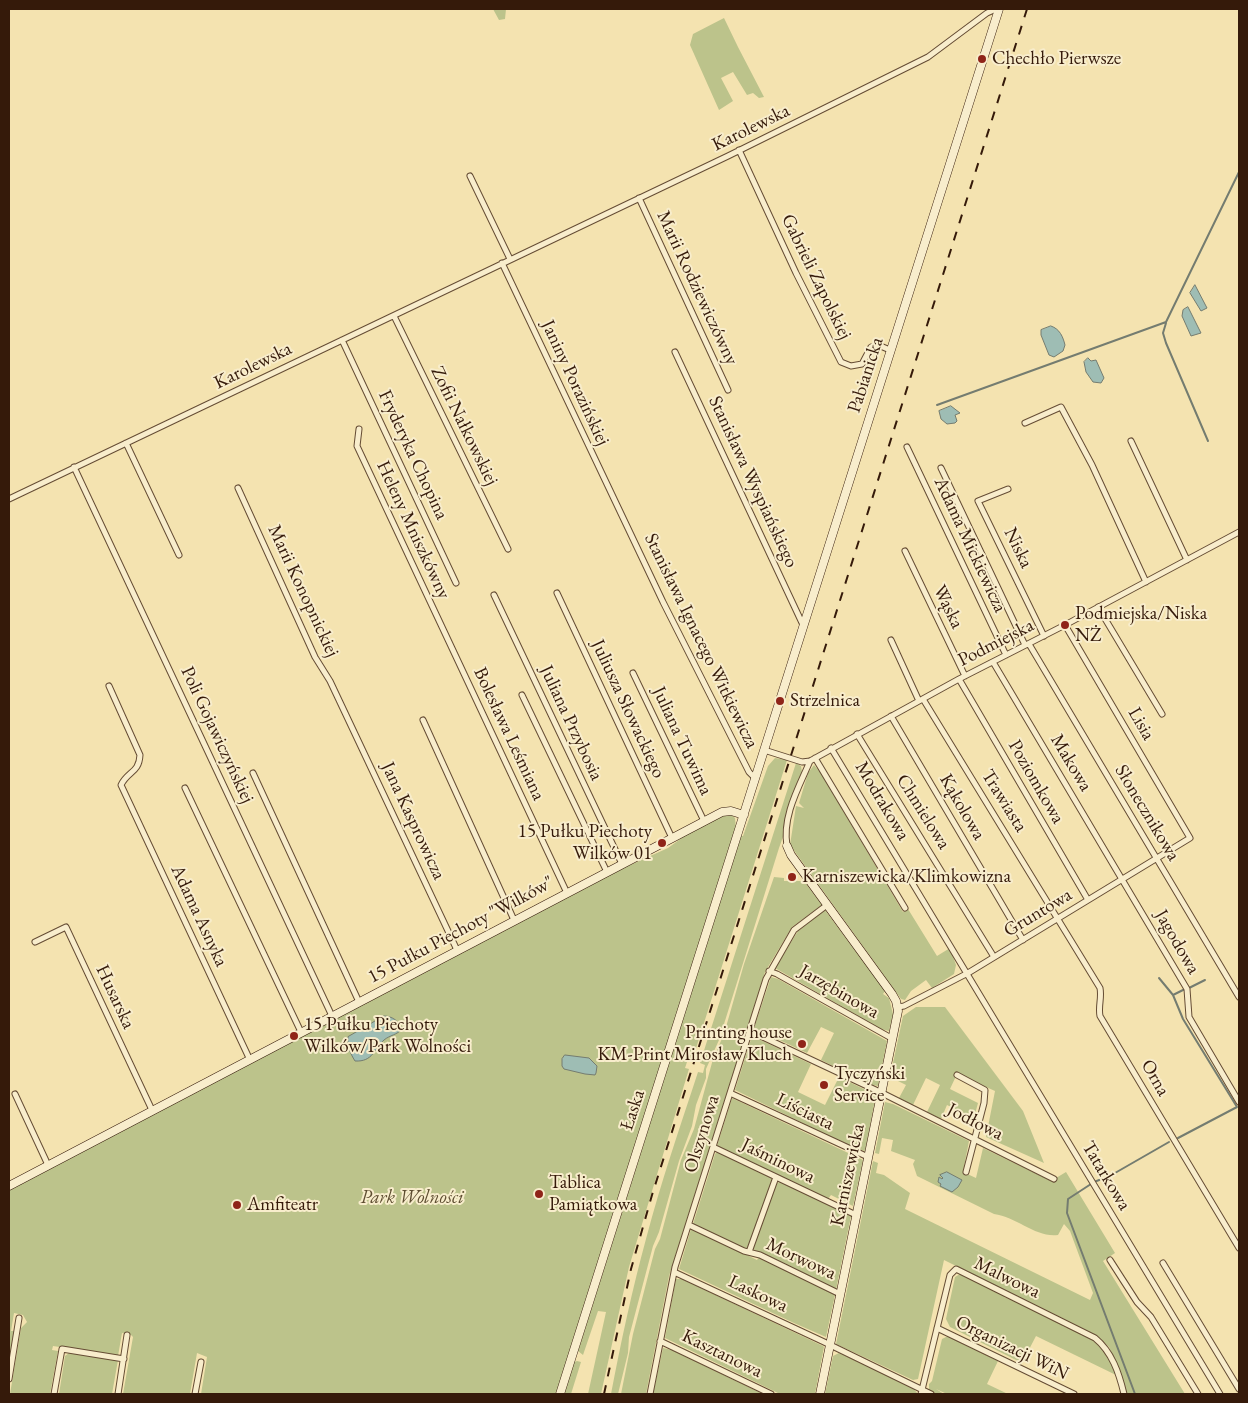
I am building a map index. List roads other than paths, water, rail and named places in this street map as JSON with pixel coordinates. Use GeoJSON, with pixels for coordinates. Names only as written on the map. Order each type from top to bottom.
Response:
{"type":"FeatureCollection","features":[{"type":"Feature","properties":{"kind":"main road","name":"Pabianicka"},"geometry":{"type":"LineString","coordinates":[[764,750],[997,9]]}},
{"type":"Feature","properties":{"kind":"main road","name":"Łaska"},"geometry":{"type":"LineString","coordinates":[[560,1394],[764,750]]}},
{"type":"Feature","properties":{"kind":"main road","name":"15 Pułku Piechoty \"Wilków\""},"geometry":{"type":"LineString","coordinates":[[9,1186],[726,810],[744,815]]}},
{"type":"Feature","properties":{"kind":"main road"},"geometry":{"type":"LineString","coordinates":[[787,846],[790,855],[889,990],[898,1007]]}},
{"type":"Feature","properties":{"kind":"main road","name":"Karniszewicka"},"geometry":{"type":"LineString","coordinates":[[820,1394],[898,1007]]}},
{"type":"Feature","properties":{"kind":"street","name":"Karolewska"},"geometry":{"type":"LineString","coordinates":[[9,499],[394,316],[928,57],[987,12],[997,9]]}},
{"type":"Feature","properties":{"kind":"street","name":"Gabrieli Zapolskiej"},"geometry":{"type":"LineString","coordinates":[[739,150],[800,281],[841,362],[851,366],[862,364],[871,347],[878,345],[890,350]]}},
{"type":"Feature","properties":{"kind":"street"},"geometry":{"type":"LineString","coordinates":[[470,176],[510,260]]}},
{"type":"Feature","properties":{"kind":"street","name":"Marii Rodziewiczówny"},"geometry":{"type":"LineString","coordinates":[[639,198],[728,390]]}},
{"type":"Feature","properties":{"kind":"street","name":"Janiny Porazińskiej"},"geometry":{"type":"LineString","coordinates":[[502,263],[594,458],[623,514]]}},
{"type":"Feature","properties":{"kind":"street","name":"Zofii Nałkowskiej"},"geometry":{"type":"LineString","coordinates":[[394,316],[508,549]]}},
{"type":"Feature","properties":{"kind":"street","name":"Fryderyka Chopina"},"geometry":{"type":"LineString","coordinates":[[342,340],[456,583]]}},
{"type":"Feature","properties":{"kind":"street","name":"Stanisława Wyspiańskiego"},"geometry":{"type":"LineString","coordinates":[[675,352],[803,625]]}},
{"type":"Feature","properties":{"kind":"street"},"geometry":{"type":"LineString","coordinates":[[1025,423],[1061,407],[1092,465],[1146,582]]}},
{"type":"Feature","properties":{"kind":"street","name":"Heleny Mniszkówny"},"geometry":{"type":"LineString","coordinates":[[359,429],[357,446],[449,643]]}},
{"type":"Feature","properties":{"kind":"street"},"geometry":{"type":"LineString","coordinates":[[1131,440],[1186,560]]}},
{"type":"Feature","properties":{"kind":"street"},"geometry":{"type":"LineString","coordinates":[[126,443],[178,555]]}},
{"type":"Feature","properties":{"kind":"street","name":"Adama Mickiewicza"},"geometry":{"type":"LineString","coordinates":[[907,448],[1006,655]]}},
{"type":"Feature","properties":{"kind":"street","name":"Poli Gojawiczyńskiej"},"geometry":{"type":"LineString","coordinates":[[74,467],[332,1016]]}},
{"type":"Feature","properties":{"kind":"street","name":"Słonecznikowa"},"geometry":{"type":"LineString","coordinates":[[941,468],[1027,644],[1239,997]]}},
{"type":"Feature","properties":{"kind":"street","name":"Marii Konopnickiej"},"geometry":{"type":"LineString","coordinates":[[238,488],[315,657],[330,680],[341,705]]}},
{"type":"Feature","properties":{"kind":"street","name":"Niska"},"geometry":{"type":"LineString","coordinates":[[1008,489],[978,501],[1044,636]]}},
{"type":"Feature","properties":{"kind":"street","name":"Stanisława Ignacego Witkiewicza"},"geometry":{"type":"LineString","coordinates":[[623,514],[663,602],[739,753],[749,772],[755,778]]}},
{"type":"Feature","properties":{"kind":"street","name":"Podmiejska"},"geometry":{"type":"LineString","coordinates":[[812,759],[959,679],[1239,532]]}},
{"type":"Feature","properties":{"kind":"street","name":"Wąska"},"geometry":{"type":"LineString","coordinates":[[905,551],[965,676]]}},
{"type":"Feature","properties":{"kind":"street","name":"Juliusza Słowackiego"},"geometry":{"type":"LineString","coordinates":[[557,594],[672,838]]}},
{"type":"Feature","properties":{"kind":"street","name":"Juliana Przybosia"},"geometry":{"type":"LineString","coordinates":[[494,595],[622,864]]}},
{"type":"Feature","properties":{"kind":"street"},"geometry":{"type":"LineString","coordinates":[[1098,607],[1162,714]]}},
{"type":"Feature","properties":{"kind":"street","name":"Lisia"},"geometry":{"type":"LineString","coordinates":[[1065,625],[1190,838]]}},
{"type":"Feature","properties":{"kind":"street","name":"Trawiasta"},"geometry":{"type":"LineString","coordinates":[[891,640],[921,700],[1058,919]]}},
{"type":"Feature","properties":{"kind":"street","name":"Bolesława Leśmiana"},"geometry":{"type":"LineString","coordinates":[[449,643],[567,893]]}},
{"type":"Feature","properties":{"kind":"street","name":"Makowa"},"geometry":{"type":"LineString","coordinates":[[993,662],[1123,879]]}},
{"type":"Feature","properties":{"kind":"street","name":"Juliana Tuwima"},"geometry":{"type":"LineString","coordinates":[[634,673],[704,822]]}},
{"type":"Feature","properties":{"kind":"street","name":"Poziomkowa"},"geometry":{"type":"LineString","coordinates":[[959,679],[1088,900]]}},
{"type":"Feature","properties":{"kind":"street","name":"Adama Asnyka"},"geometry":{"type":"LineString","coordinates":[[109,686],[140,755],[137,769],[124,779],[122,785],[250,1060]]}},
{"type":"Feature","properties":{"kind":"street"},"geometry":{"type":"LineString","coordinates":[[522,695],[607,872]]}},
{"type":"Feature","properties":{"kind":"street","name":"Jana Kasprowicza"},"geometry":{"type":"LineString","coordinates":[[341,705],[457,950]]}},
{"type":"Feature","properties":{"kind":"street","name":"Kąkolowa"},"geometry":{"type":"LineString","coordinates":[[891,716],[1023,940]]}},
{"type":"Feature","properties":{"kind":"street"},"geometry":{"type":"LineString","coordinates":[[423,720],[514,920]]}},
{"type":"Feature","properties":{"kind":"street","name":"Chmielowa"},"geometry":{"type":"LineString","coordinates":[[858,734],[994,957]]}},
{"type":"Feature","properties":{"kind":"street","name":"Modrakowa"},"geometry":{"type":"LineString","coordinates":[[831,748],[968,973]]}},
{"type":"Feature","properties":{"kind":"street"},"geometry":{"type":"LineString","coordinates":[[764,750],[802,762],[812,759]]}},
{"type":"Feature","properties":{"kind":"street"},"geometry":{"type":"LineString","coordinates":[[787,846],[787,830],[792,805],[812,759]]}},
{"type":"Feature","properties":{"kind":"street"},"geometry":{"type":"LineString","coordinates":[[812,759],[905,908]]}},
{"type":"Feature","properties":{"kind":"street"},"geometry":{"type":"LineString","coordinates":[[253,773],[359,1002]]}},
{"type":"Feature","properties":{"kind":"street"},"geometry":{"type":"LineString","coordinates":[[185,788],[301,1032]]}},
{"type":"Feature","properties":{"kind":"street","name":"Gruntowa"},"geometry":{"type":"LineString","coordinates":[[898,1007],[904,1006],[968,973],[1190,838]]}},
{"type":"Feature","properties":{"kind":"street","name":"Jagodowa"},"geometry":{"type":"LineString","coordinates":[[1123,879],[1187,989],[1189,1017],[1239,1102]]}},
{"type":"Feature","properties":{"kind":"street","name":"Olszynowa"},"geometry":{"type":"LineString","coordinates":[[650,1394],[674,1272],[769,972],[794,930],[827,905]]}},
{"type":"Feature","properties":{"kind":"street","name":"Orna"},"geometry":{"type":"LineString","coordinates":[[1058,919],[1100,988],[1102,998],[1098,1007],[1100,1016],[1239,1248]]}},
{"type":"Feature","properties":{"kind":"street","name":"Husarska"},"geometry":{"type":"LineString","coordinates":[[35,942],[66,927],[152,1110]]}},
{"type":"Feature","properties":{"kind":"street","name":"Jarzębinowa"},"geometry":{"type":"LineString","coordinates":[[769,972],[777,974],[893,1039]]}},
{"type":"Feature","properties":{"kind":"street","name":"Tatarkowa"},"geometry":{"type":"LineString","coordinates":[[968,973],[1220,1394]]}},
{"type":"Feature","properties":{"kind":"street","name":"Jodłowa"},"geometry":{"type":"LineString","coordinates":[[750,1031],[882,1093],[1054,1179]]}},
{"type":"Feature","properties":{"kind":"street"},"geometry":{"type":"LineString","coordinates":[[956,1075],[985,1090],[984,1103],[966,1172]]}},
{"type":"Feature","properties":{"kind":"street","name":"Liściasta"},"geometry":{"type":"LineString","coordinates":[[730,1093],[868,1157]]}},
{"type":"Feature","properties":{"kind":"street"},"geometry":{"type":"LineString","coordinates":[[15,1094],[48,1165]]}},
{"type":"Feature","properties":{"kind":"street","name":"Jaśminowa"},"geometry":{"type":"LineString","coordinates":[[713,1147],[856,1215]]}},
{"type":"Feature","properties":{"kind":"street","name":"Morwowa"},"geometry":{"type":"LineString","coordinates":[[749,1252],[776,1177]]}},
{"type":"Feature","properties":{"kind":"street","name":"Morwowa"},"geometry":{"type":"LineString","coordinates":[[688,1225],[760,1255],[840,1294]]}},
{"type":"Feature","properties":{"kind":"street"},"geometry":{"type":"LineString","coordinates":[[1110,1260],[1136,1302],[1151,1317],[1198,1394]]}},
{"type":"Feature","properties":{"kind":"street"},"geometry":{"type":"LineString","coordinates":[[1163,1263],[1239,1389]]}},
{"type":"Feature","properties":{"kind":"street","name":"Malwowa"},"geometry":{"type":"LineString","coordinates":[[922,1392],[950,1275],[956,1270],[1095,1338],[1104,1345],[1120,1378],[1124,1394]]}},
{"type":"Feature","properties":{"kind":"street","name":"Laskowa"},"geometry":{"type":"LineString","coordinates":[[674,1272],[830,1344],[922,1392],[931,1394]]}},
{"type":"Feature","properties":{"kind":"street"},"geometry":{"type":"LineString","coordinates":[[9,1379],[19,1318]]}},
{"type":"Feature","properties":{"kind":"street","name":"Organizacji WiN"},"geometry":{"type":"LineString","coordinates":[[937,1328],[1074,1394]]}},
{"type":"Feature","properties":{"kind":"street"},"geometry":{"type":"LineString","coordinates":[[118,1394],[127,1335]]}},
{"type":"Feature","properties":{"kind":"street","name":"Kasztanowa"},"geometry":{"type":"LineString","coordinates":[[660,1341],[771,1394]]}},
{"type":"Feature","properties":{"kind":"street"},"geometry":{"type":"LineString","coordinates":[[54,1394],[62,1349],[124,1359]]}},
{"type":"Feature","properties":{"kind":"street"},"geometry":{"type":"LineString","coordinates":[[195,1394],[200,1362]]}},
{"type":"Feature","properties":{"kind":"water"},"geometry":{"type":"Polygon","coordinates":[[[1195,285],[1207,308],[1201,311],[1190,293],[1195,285]]]}},
{"type":"Feature","properties":{"kind":"water"},"geometry":{"type":"Polygon","coordinates":[[[1188,307],[1201,333],[1191,336],[1182,316],[1183,310],[1188,307]]]}},
{"type":"Feature","properties":{"kind":"water"},"geometry":{"type":"Polygon","coordinates":[[[1051,326],[1059,331],[1065,345],[1063,351],[1054,357],[1049,355],[1041,335],[1041,330],[1051,326]]]}},
{"type":"Feature","properties":{"kind":"water"},"geometry":{"type":"Polygon","coordinates":[[[1088,358],[1091,361],[1096,360],[1104,378],[1101,383],[1093,382],[1086,372],[1084,362],[1088,358]]]}},
{"type":"Feature","properties":{"kind":"water"},"geometry":{"type":"Polygon","coordinates":[[[951,406],[960,413],[955,415],[957,421],[955,423],[947,424],[941,419],[939,411],[951,406]]]}},
{"type":"Feature","properties":{"kind":"water"},"geometry":{"type":"Polygon","coordinates":[[[384,1016],[395,1019],[402,1029],[384,1040],[369,1057],[361,1061],[355,1061],[349,1049],[348,1037],[384,1016]]]}},
{"type":"Feature","properties":{"kind":"water"},"geometry":{"type":"Polygon","coordinates":[[[565,1055],[589,1058],[597,1066],[595,1075],[564,1069],[562,1059],[565,1055]]]}},
{"type":"Feature","properties":{"kind":"water"},"geometry":{"type":"Polygon","coordinates":[[[947,1172],[962,1180],[952,1192],[940,1186],[941,1184],[938,1182],[939,1177],[943,1178],[940,1175],[947,1172]]]}},
{"type":"Feature","properties":{"kind":"waterway"},"geometry":{"type":"LineString","coordinates":[[937,405],[1166,322],[1239,172]]}},
{"type":"Feature","properties":{"kind":"waterway"},"geometry":{"type":"LineString","coordinates":[[1166,323],[1163,333],[1166,343],[1208,441]]}},
{"type":"Feature","properties":{"kind":"waterway"},"geometry":{"type":"LineString","coordinates":[[1159,978],[1173,995],[1185,989]]}},
{"type":"Feature","properties":{"kind":"waterway"},"geometry":{"type":"LineString","coordinates":[[1189,988],[1205,980]]}},
{"type":"Feature","properties":{"kind":"waterway"},"geometry":{"type":"LineString","coordinates":[[1173,995],[1183,1019],[1237,1107],[1178,1138]]}},
{"type":"Feature","properties":{"kind":"waterway"},"geometry":{"type":"LineString","coordinates":[[1115,1173],[1169,1142]]}},
{"type":"Feature","properties":{"kind":"waterway"},"geometry":{"type":"LineString","coordinates":[[1094,1182],[1107,1177]]}},
{"type":"Feature","properties":{"kind":"waterway"},"geometry":{"type":"LineString","coordinates":[[1091,1184],[1068,1199],[1067,1213],[1135,1394]]}},
{"type":"Feature","properties":{"kind":"railway"},"geometry":{"type":"LineString","coordinates":[[604,1394],[631,1269],[652,1195],[1027,9]]}},
{"type":"Feature","properties":{"kind":"place","name":"Chechło Pierwsze"},"geometry":{"type":"Point","coordinates":[982,59]}},
{"type":"Feature","properties":{"kind":"place","name":"Podmiejska/Niska NŻ"},"geometry":{"type":"Point","coordinates":[1065,625]}},
{"type":"Feature","properties":{"kind":"place","name":"Strzelnica"},"geometry":{"type":"Point","coordinates":[780,701]}},
{"type":"Feature","properties":{"kind":"place","name":"15 Pułku Piechoty Wilków 01"},"geometry":{"type":"Point","coordinates":[662,843]}},
{"type":"Feature","properties":{"kind":"place","name":"Karniszewicka/Klimkowizna"},"geometry":{"type":"Point","coordinates":[792,877]}},
{"type":"Feature","properties":{"kind":"place","name":"15 Pułku Piechoty Wilków/Park Wolności"},"geometry":{"type":"Point","coordinates":[294,1036]}},
{"type":"Feature","properties":{"kind":"place","name":"Printing house KM-Print Mirosław Kluch"},"geometry":{"type":"Point","coordinates":[802,1044]}},
{"type":"Feature","properties":{"kind":"place","name":"Tyczyński Service"},"geometry":{"type":"Point","coordinates":[824,1085]}},
{"type":"Feature","properties":{"kind":"place","name":"Tablica Pamiątkowa"},"geometry":{"type":"Point","coordinates":[539,1194]}},
{"type":"Feature","properties":{"kind":"place","name":"Amfiteatr"},"geometry":{"type":"Point","coordinates":[237,1205]}},
{"type":"Feature","properties":{"kind":"park label","name":"Park Wolności"},"geometry":{"type":"Point","coordinates":[412,1198]}}]}
